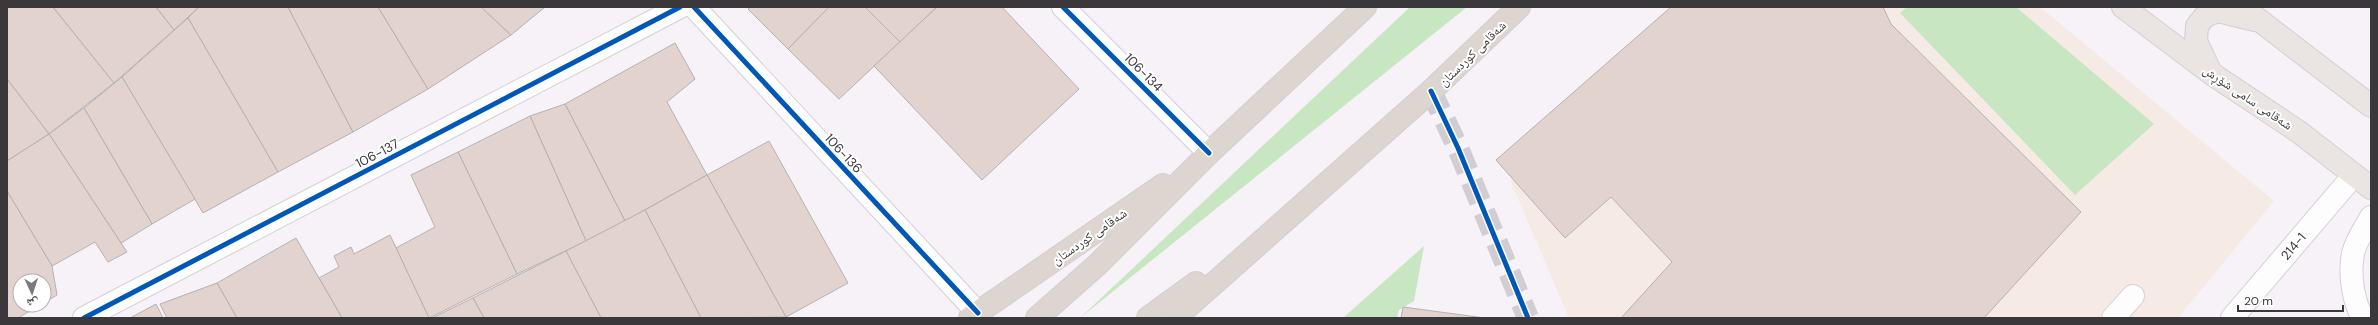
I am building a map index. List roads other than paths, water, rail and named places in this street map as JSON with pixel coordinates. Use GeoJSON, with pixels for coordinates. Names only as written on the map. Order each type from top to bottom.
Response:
{"type":"FeatureCollection","features":[{"type":"Feature","properties":{"kind":"highway","name":"شەقامی کوردستان"},"geometry":{"type":"LineString","coordinates":[[1038,318],[1097,265],[1209,153],[1364,7]]}},
{"type":"Feature","properties":{"kind":"highway","name":"شەقامی کوردستان"},"geometry":{"type":"LineString","coordinates":[[1175,318],[1431,91],[1520,7]]}},
{"type":"Feature","properties":{"kind":"highway","name":"شەقامی کوردستان"},"geometry":{"type":"LineString","coordinates":[[974,315],[1209,153]]}},
{"type":"Feature","properties":{"kind":"highway","name":"شەقامی کوردستان"},"geometry":{"type":"LineString","coordinates":[[1148,318],[1316,194]]}},
{"type":"Feature","properties":{"kind":"main road","name":"شەقامی سامی شۆڕش"},"geometry":{"type":"LineString","coordinates":[[2123,7],[2212,74],[2299,132],[2363,181]]}},
{"type":"Feature","properties":{"kind":"main road"},"geometry":{"type":"LineString","coordinates":[[2242,7],[2371,106]]}},
{"type":"Feature","properties":{"kind":"main road"},"geometry":{"type":"LineString","coordinates":[[2212,74],[2196,41],[2197,26],[2205,16],[2218,11],[2260,22]]}},
{"type":"Feature","properties":{"kind":"street","name":"106-137"},"geometry":{"type":"LineString","coordinates":[[84,318],[680,7]]}},
{"type":"Feature","properties":{"kind":"street","name":"106-136"},"geometry":{"type":"LineString","coordinates":[[694,7],[974,315]]}},
{"type":"Feature","properties":{"kind":"street","name":"106-134"},"geometry":{"type":"LineString","coordinates":[[1063,7],[1209,153]]}},
{"type":"Feature","properties":{"kind":"street","name":"214-1"},"geometry":{"type":"LineString","coordinates":[[2232,318],[2363,181]]}},
{"type":"Feature","properties":{"kind":"street"},"geometry":{"type":"LineString","coordinates":[[2363,318],[2358,310],[2352,278],[2353,253],[2371,217]]}},
{"type":"Feature","properties":{"kind":"street"},"geometry":{"type":"LineString","coordinates":[[2113,318],[2133,296]]}},
{"type":"Feature","properties":{"kind":"tunnel"},"geometry":{"type":"LineString","coordinates":[[1431,91],[1458,148],[1528,318]]}}]}
